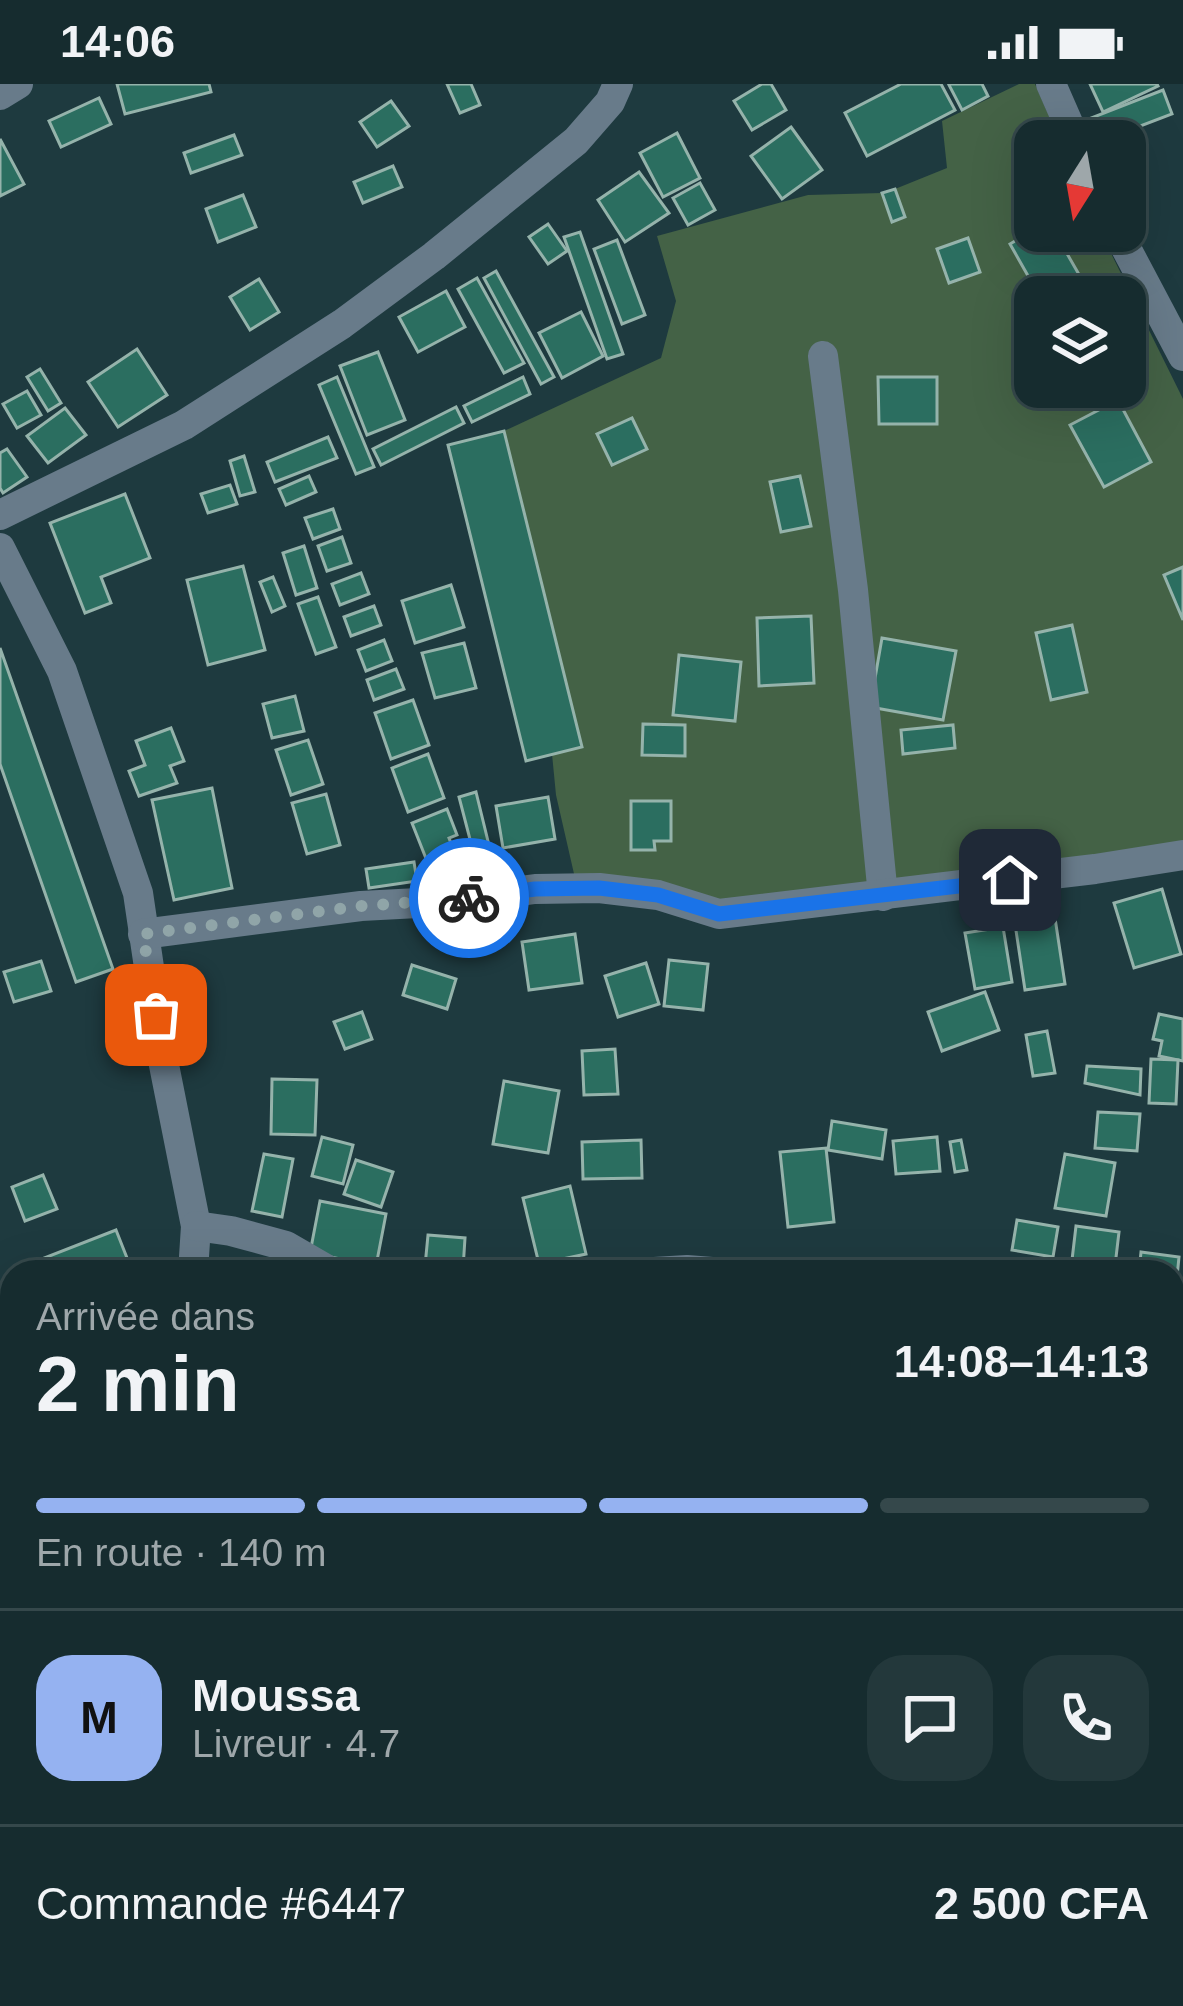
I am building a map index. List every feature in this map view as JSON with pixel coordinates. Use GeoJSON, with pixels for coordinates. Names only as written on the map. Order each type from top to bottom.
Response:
{"type":"FeatureCollection","features":[{"type":"Feature","properties":{"kind":"street"},"geometry":{"type":"LineString","coordinates":[[0,95],[18,84]]}},
{"type":"Feature","properties":{"kind":"street"},"geometry":{"type":"LineString","coordinates":[[0,515],[184,425],[342,324],[576,141],[610,102],[618,84]]}},
{"type":"Feature","properties":{"kind":"street"},"geometry":{"type":"LineString","coordinates":[[1051,84],[1067,120]]}},
{"type":"Feature","properties":{"kind":"street"},"geometry":{"type":"LineString","coordinates":[[1128,252],[1183,356]]}},
{"type":"Feature","properties":{"kind":"street"},"geometry":{"type":"LineString","coordinates":[[823,356],[853,590],[883,896]]}},
{"type":"Feature","properties":{"kind":"street"},"geometry":{"type":"LineString","coordinates":[[0,548],[62,671],[127,856],[196,1226],[194,1260]]}},
{"type":"Feature","properties":{"kind":"street"},"geometry":{"type":"LineString","coordinates":[[143,934],[535,889],[599,888],[658,895],[719,914],[1183,855]]}},
{"type":"Feature","properties":{"kind":"street"},"geometry":{"type":"LineString","coordinates":[[196,1226],[286,1246],[310,1260]]}},
{"type":"Feature","properties":{"kind":"green space"},"geometry":{"type":"Polygon","coordinates":[[[1019,84],[1035,84],[1051,120],[1014,120],[1014,252],[1110,252],[1122,276],[1014,276],[1014,408],[1146,408],[1146,324],[1183,399],[1183,861],[721,910],[580,900],[556,795],[552,754],[582,746],[504,431],[661,358],[676,301],[657,236],[808,195],[882,193],[892,221],[905,217],[895,189],[947,168],[942,121],[1019,84]]]}},
{"type":"Feature","properties":{"kind":"building"},"geometry":{"type":"Polygon","coordinates":[[[117,84],[209,84],[211,92],[125,114],[117,84]]]}},
{"type":"Feature","properties":{"kind":"building"},"geometry":{"type":"Polygon","coordinates":[[[447,84],[471,84],[480,105],[460,113],[447,84]]]}},
{"type":"Feature","properties":{"kind":"building"},"geometry":{"type":"Polygon","coordinates":[[[762,84],[771,84],[786,110],[752,130],[734,101],[762,84]]]}},
{"type":"Feature","properties":{"kind":"building"},"geometry":{"type":"Polygon","coordinates":[[[901,84],[941,84],[955,110],[867,156],[845,113],[901,84]]]}},
{"type":"Feature","properties":{"kind":"building"},"geometry":{"type":"Polygon","coordinates":[[[951,84],[982,84],[988,96],[962,110],[951,84]]]}},
{"type":"Feature","properties":{"kind":"building"},"geometry":{"type":"Polygon","coordinates":[[[1090,84],[1157,84],[1158,86],[1103,112],[1090,84]]]}},
{"type":"Feature","properties":{"kind":"building"},"geometry":{"type":"Polygon","coordinates":[[[1163,90],[1172,114],[1146,124],[1146,120],[1091,118],[1163,90]]]}},
{"type":"Feature","properties":{"kind":"building"},"geometry":{"type":"Polygon","coordinates":[[[99,98],[111,124],[61,147],[49,121],[99,98]]]}},
{"type":"Feature","properties":{"kind":"building"},"geometry":{"type":"Polygon","coordinates":[[[391,101],[409,126],[377,147],[360,122],[391,101]]]}},
{"type":"Feature","properties":{"kind":"building"},"geometry":{"type":"Polygon","coordinates":[[[791,127],[822,170],[782,199],[751,156],[791,127]]]}},
{"type":"Feature","properties":{"kind":"building"},"geometry":{"type":"Polygon","coordinates":[[[677,133],[700,178],[663,197],[640,153],[677,133]]]}},
{"type":"Feature","properties":{"kind":"building"},"geometry":{"type":"Polygon","coordinates":[[[234,135],[242,155],[191,173],[184,153],[234,135]]]}},
{"type":"Feature","properties":{"kind":"building"},"geometry":{"type":"Polygon","coordinates":[[[0,139],[24,184],[0,196],[0,139]]]}},
{"type":"Feature","properties":{"kind":"building"},"geometry":{"type":"Polygon","coordinates":[[[393,166],[402,187],[363,203],[354,182],[393,166]]]}},
{"type":"Feature","properties":{"kind":"building"},"geometry":{"type":"Polygon","coordinates":[[[639,172],[669,213],[625,242],[598,200],[639,172]]]}},
{"type":"Feature","properties":{"kind":"building"},"geometry":{"type":"Polygon","coordinates":[[[700,183],[715,210],[688,225],[673,198],[700,183]]]}},
{"type":"Feature","properties":{"kind":"building"},"geometry":{"type":"Polygon","coordinates":[[[895,189],[905,217],[892,222],[882,193],[895,189]]]}},
{"type":"Feature","properties":{"kind":"building"},"geometry":{"type":"Polygon","coordinates":[[[243,195],[256,227],[218,242],[206,209],[243,195]]]}},
{"type":"Feature","properties":{"kind":"building"},"geometry":{"type":"Polygon","coordinates":[[[548,224],[567,251],[548,264],[529,237],[548,224]]]}},
{"type":"Feature","properties":{"kind":"building"},"geometry":{"type":"Polygon","coordinates":[[[580,232],[623,354],[607,359],[564,237],[580,232]]]}},
{"type":"Feature","properties":{"kind":"building"},"geometry":{"type":"Polygon","coordinates":[[[968,238],[980,272],[949,283],[937,249],[968,238]]]}},
{"type":"Feature","properties":{"kind":"building"},"geometry":{"type":"Polygon","coordinates":[[[617,240],[645,315],[622,324],[594,249],[617,240]]]}},
{"type":"Feature","properties":{"kind":"building"},"geometry":{"type":"Polygon","coordinates":[[[1015,252],[1066,252],[1080,276],[1028,276],[1015,252]]]}},
{"type":"Feature","properties":{"kind":"building"},"geometry":{"type":"Polygon","coordinates":[[[496,271],[554,377],[541,384],[484,278],[496,271]]]}},
{"type":"Feature","properties":{"kind":"building"},"geometry":{"type":"Polygon","coordinates":[[[477,278],[524,363],[504,373],[458,289],[477,278]]]}},
{"type":"Feature","properties":{"kind":"building"},"geometry":{"type":"Polygon","coordinates":[[[259,279],[279,312],[250,330],[230,297],[259,279]]]}},
{"type":"Feature","properties":{"kind":"building"},"geometry":{"type":"Polygon","coordinates":[[[446,291],[465,327],[418,352],[399,317],[446,291]]]}},
{"type":"Feature","properties":{"kind":"building"},"geometry":{"type":"Polygon","coordinates":[[[581,312],[603,356],[562,378],[539,333],[581,312]]]}},
{"type":"Feature","properties":{"kind":"building"},"geometry":{"type":"Polygon","coordinates":[[[137,349],[167,395],[118,427],[88,382],[137,349]]]}},
{"type":"Feature","properties":{"kind":"building"},"geometry":{"type":"Polygon","coordinates":[[[378,352],[405,420],[367,435],[340,366],[378,352]]]}},
{"type":"Feature","properties":{"kind":"building"},"geometry":{"type":"Polygon","coordinates":[[[40,369],[61,403],[48,411],[27,377],[40,369]]]}},
{"type":"Feature","properties":{"kind":"building"},"geometry":{"type":"Polygon","coordinates":[[[337,377],[374,467],[356,474],[319,385],[337,377]]]}},
{"type":"Feature","properties":{"kind":"building"},"geometry":{"type":"Polygon","coordinates":[[[523,377],[530,394],[472,422],[464,406],[523,377]]]}},
{"type":"Feature","properties":{"kind":"building"},"geometry":{"type":"Polygon","coordinates":[[[878,377],[937,377],[937,424],[879,424],[878,377]]]}},
{"type":"Feature","properties":{"kind":"building"},"geometry":{"type":"Polygon","coordinates":[[[27,391],[41,415],[17,428],[3,404],[27,391]]]}},
{"type":"Feature","properties":{"kind":"building"},"geometry":{"type":"Polygon","coordinates":[[[456,407],[464,423],[381,465],[373,449],[456,407]]]}},
{"type":"Feature","properties":{"kind":"building"},"geometry":{"type":"Polygon","coordinates":[[[65,408],[86,435],[48,463],[27,436],[65,408]]]}},
{"type":"Feature","properties":{"kind":"building"},"geometry":{"type":"Polygon","coordinates":[[[1103,408],[1122,408],[1151,462],[1104,487],[1070,425],[1103,408]]]}},
{"type":"Feature","properties":{"kind":"building"},"geometry":{"type":"Polygon","coordinates":[[[632,418],[647,449],[612,465],[597,434],[632,418]]]}},
{"type":"Feature","properties":{"kind":"building"},"geometry":{"type":"Polygon","coordinates":[[[504,431],[582,747],[526,761],[448,445],[504,431]]]}},
{"type":"Feature","properties":{"kind":"building"},"geometry":{"type":"Polygon","coordinates":[[[328,437],[337,458],[275,482],[267,462],[328,437]]]}},
{"type":"Feature","properties":{"kind":"building"},"geometry":{"type":"Polygon","coordinates":[[[7,449],[27,477],[3,493],[0,453],[7,449]]]}},
{"type":"Feature","properties":{"kind":"building"},"geometry":{"type":"Polygon","coordinates":[[[244,456],[255,492],[240,496],[230,461],[244,456]]]}},
{"type":"Feature","properties":{"kind":"building"},"geometry":{"type":"Polygon","coordinates":[[[309,476],[316,492],[286,505],[279,489],[309,476]]]}},
{"type":"Feature","properties":{"kind":"building"},"geometry":{"type":"Polygon","coordinates":[[[800,476],[811,526],[781,532],[770,482],[800,476]]]}},
{"type":"Feature","properties":{"kind":"building"},"geometry":{"type":"Polygon","coordinates":[[[230,485],[237,504],[208,513],[201,494],[230,485]]]}},
{"type":"Feature","properties":{"kind":"building"},"geometry":{"type":"Polygon","coordinates":[[[125,494],[150,558],[101,577],[111,603],[85,613],[50,523],[125,494]]]}},
{"type":"Feature","properties":{"kind":"building"},"geometry":{"type":"Polygon","coordinates":[[[333,509],[340,529],[313,539],[305,518],[333,509]]]}},
{"type":"Feature","properties":{"kind":"building"},"geometry":{"type":"Polygon","coordinates":[[[342,537],[351,563],[327,571],[318,546],[342,537]]]}},
{"type":"Feature","properties":{"kind":"building"},"geometry":{"type":"Polygon","coordinates":[[[304,546],[317,588],[296,595],[283,553],[304,546]]]}},
{"type":"Feature","properties":{"kind":"building"},"geometry":{"type":"Polygon","coordinates":[[[243,566],[265,650],[208,665],[187,580],[243,566]]]}},
{"type":"Feature","properties":{"kind":"building"},"geometry":{"type":"Polygon","coordinates":[[[1183,567],[1183,620],[1164,575],[1183,567]]]}},
{"type":"Feature","properties":{"kind":"building"},"geometry":{"type":"Polygon","coordinates":[[[361,573],[369,594],[340,605],[332,584],[361,573]]]}},
{"type":"Feature","properties":{"kind":"building"},"geometry":{"type":"Polygon","coordinates":[[[273,577],[285,606],[272,612],[260,582],[273,577]]]}},
{"type":"Feature","properties":{"kind":"building"},"geometry":{"type":"Polygon","coordinates":[[[451,585],[464,627],[415,643],[402,601],[451,585]]]}},
{"type":"Feature","properties":{"kind":"building"},"geometry":{"type":"Polygon","coordinates":[[[318,597],[336,647],[316,654],[298,604],[318,597]]]}},
{"type":"Feature","properties":{"kind":"building"},"geometry":{"type":"Polygon","coordinates":[[[374,606],[381,625],[351,636],[344,617],[374,606]]]}},
{"type":"Feature","properties":{"kind":"building"},"geometry":{"type":"Polygon","coordinates":[[[811,616],[814,683],[759,686],[757,618],[811,616]]]}},
{"type":"Feature","properties":{"kind":"building"},"geometry":{"type":"Polygon","coordinates":[[[1072,625],[1087,692],[1051,700],[1036,633],[1072,625]]]}},
{"type":"Feature","properties":{"kind":"building"},"geometry":{"type":"Polygon","coordinates":[[[882,638],[956,651],[943,720],[870,707],[882,638]]]}},
{"type":"Feature","properties":{"kind":"building"},"geometry":{"type":"Polygon","coordinates":[[[384,640],[392,661],[366,671],[358,650],[384,640]]]}},
{"type":"Feature","properties":{"kind":"building"},"geometry":{"type":"Polygon","coordinates":[[[464,643],[476,688],[435,698],[422,653],[464,643]]]}},
{"type":"Feature","properties":{"kind":"building"},"geometry":{"type":"Polygon","coordinates":[[[0,648],[113,969],[76,982],[0,764],[0,648]]]}},
{"type":"Feature","properties":{"kind":"building"},"geometry":{"type":"Polygon","coordinates":[[[679,655],[741,662],[735,721],[673,715],[679,655]]]}},
{"type":"Feature","properties":{"kind":"building"},"geometry":{"type":"Polygon","coordinates":[[[396,669],[404,689],[374,700],[367,680],[396,669]]]}},
{"type":"Feature","properties":{"kind":"building"},"geometry":{"type":"Polygon","coordinates":[[[295,696],[304,731],[272,738],[263,704],[295,696]]]}},
{"type":"Feature","properties":{"kind":"building"},"geometry":{"type":"Polygon","coordinates":[[[413,700],[429,745],[391,759],[375,713],[413,700]]]}},
{"type":"Feature","properties":{"kind":"building"},"geometry":{"type":"Polygon","coordinates":[[[643,724],[685,725],[685,756],[642,755],[643,724]]]}},
{"type":"Feature","properties":{"kind":"building"},"geometry":{"type":"Polygon","coordinates":[[[953,725],[955,748],[903,754],[901,730],[953,725]]]}},
{"type":"Feature","properties":{"kind":"building"},"geometry":{"type":"Polygon","coordinates":[[[171,728],[184,761],[170,766],[177,783],[139,796],[129,771],[145,765],[136,741],[171,728]]]}},
{"type":"Feature","properties":{"kind":"building"},"geometry":{"type":"Polygon","coordinates":[[[308,740],[323,784],[291,795],[276,750],[308,740]]]}},
{"type":"Feature","properties":{"kind":"building"},"geometry":{"type":"Polygon","coordinates":[[[428,754],[444,798],[408,812],[392,768],[428,754]]]}},
{"type":"Feature","properties":{"kind":"building"},"geometry":{"type":"Polygon","coordinates":[[[212,788],[232,888],[174,900],[152,800],[212,788]]]}},
{"type":"Feature","properties":{"kind":"building"},"geometry":{"type":"Polygon","coordinates":[[[476,792],[495,870],[479,874],[459,797],[476,792]]]}},
{"type":"Feature","properties":{"kind":"building"},"geometry":{"type":"Polygon","coordinates":[[[326,794],[340,845],[307,854],[292,803],[326,794]]]}},
{"type":"Feature","properties":{"kind":"building"},"geometry":{"type":"Polygon","coordinates":[[[548,797],[555,839],[503,848],[496,806],[548,797]]]}},
{"type":"Feature","properties":{"kind":"building"},"geometry":{"type":"Polygon","coordinates":[[[631,801],[671,801],[671,841],[654,841],[655,850],[631,850],[631,801]]]}},
{"type":"Feature","properties":{"kind":"building"},"geometry":{"type":"Polygon","coordinates":[[[447,809],[457,835],[449,838],[456,856],[429,866],[412,823],[447,809]]]}},
{"type":"Feature","properties":{"kind":"building"},"geometry":{"type":"Polygon","coordinates":[[[414,862],[417,881],[369,888],[366,869],[414,862]]]}},
{"type":"Feature","properties":{"kind":"building"},"geometry":{"type":"Polygon","coordinates":[[[1162,889],[1181,954],[1134,968],[1114,903],[1162,889]]]}},
{"type":"Feature","properties":{"kind":"building"},"geometry":{"type":"Polygon","coordinates":[[[1055,918],[1065,984],[1025,990],[1015,924],[1055,918]]]}},
{"type":"Feature","properties":{"kind":"building"},"geometry":{"type":"Polygon","coordinates":[[[1003,927],[1012,982],[975,989],[965,933],[1003,927]]]}},
{"type":"Feature","properties":{"kind":"building"},"geometry":{"type":"Polygon","coordinates":[[[575,934],[582,983],[529,990],[522,942],[575,934]]]}},
{"type":"Feature","properties":{"kind":"building"},"geometry":{"type":"Polygon","coordinates":[[[669,960],[708,964],[703,1010],[664,1006],[669,960]]]}},
{"type":"Feature","properties":{"kind":"building"},"geometry":{"type":"Polygon","coordinates":[[[41,961],[51,991],[14,1002],[4,972],[41,961]]]}},
{"type":"Feature","properties":{"kind":"building"},"geometry":{"type":"Polygon","coordinates":[[[646,963],[659,1004],[618,1017],[605,976],[646,963]]]}},
{"type":"Feature","properties":{"kind":"building"},"geometry":{"type":"Polygon","coordinates":[[[412,965],[456,979],[447,1009],[403,995],[412,965]]]}},
{"type":"Feature","properties":{"kind":"building"},"geometry":{"type":"Polygon","coordinates":[[[985,992],[999,1030],[942,1051],[928,1012],[985,992]]]}},
{"type":"Feature","properties":{"kind":"building"},"geometry":{"type":"Polygon","coordinates":[[[362,1012],[372,1039],[345,1049],[334,1022],[362,1012]]]}},
{"type":"Feature","properties":{"kind":"building"},"geometry":{"type":"Polygon","coordinates":[[[1159,1014],[1183,1019],[1183,1061],[1159,1056],[1162,1041],[1153,1039],[1159,1014]]]}},
{"type":"Feature","properties":{"kind":"building"},"geometry":{"type":"Polygon","coordinates":[[[1047,1031],[1055,1073],[1033,1076],[1026,1035],[1047,1031]]]}},
{"type":"Feature","properties":{"kind":"building"},"geometry":{"type":"Polygon","coordinates":[[[615,1049],[618,1094],[584,1095],[582,1051],[615,1049]]]}},
{"type":"Feature","properties":{"kind":"building"},"geometry":{"type":"Polygon","coordinates":[[[1151,1059],[1178,1060],[1176,1104],[1149,1103],[1151,1059]]]}},
{"type":"Feature","properties":{"kind":"building"},"geometry":{"type":"Polygon","coordinates":[[[1087,1066],[1141,1069],[1140,1095],[1085,1083],[1087,1066]]]}},
{"type":"Feature","properties":{"kind":"building"},"geometry":{"type":"Polygon","coordinates":[[[272,1079],[317,1080],[315,1135],[271,1134],[272,1079]]]}},
{"type":"Feature","properties":{"kind":"building"},"geometry":{"type":"Polygon","coordinates":[[[504,1081],[559,1091],[548,1153],[493,1144],[504,1081]]]}},
{"type":"Feature","properties":{"kind":"building"},"geometry":{"type":"Polygon","coordinates":[[[1098,1112],[1140,1114],[1137,1151],[1095,1148],[1098,1112]]]}},
{"type":"Feature","properties":{"kind":"building"},"geometry":{"type":"Polygon","coordinates":[[[832,1121],[886,1130],[882,1159],[828,1150],[832,1121]]]}},
{"type":"Feature","properties":{"kind":"building"},"geometry":{"type":"Polygon","coordinates":[[[322,1137],[353,1145],[343,1184],[312,1176],[322,1137]]]}},
{"type":"Feature","properties":{"kind":"building"},"geometry":{"type":"Polygon","coordinates":[[[937,1137],[940,1171],[896,1174],[893,1141],[937,1137]]]}},
{"type":"Feature","properties":{"kind":"building"},"geometry":{"type":"Polygon","coordinates":[[[641,1140],[642,1178],[583,1179],[582,1142],[641,1140]]]}},
{"type":"Feature","properties":{"kind":"building"},"geometry":{"type":"Polygon","coordinates":[[[961,1140],[967,1170],[955,1172],[950,1142],[961,1140]]]}},
{"type":"Feature","properties":{"kind":"building"},"geometry":{"type":"Polygon","coordinates":[[[826,1148],[834,1222],[788,1227],[780,1152],[826,1148]]]}},
{"type":"Feature","properties":{"kind":"building"},"geometry":{"type":"Polygon","coordinates":[[[264,1154],[293,1159],[282,1217],[252,1211],[264,1154]]]}},
{"type":"Feature","properties":{"kind":"building"},"geometry":{"type":"Polygon","coordinates":[[[1065,1154],[1115,1163],[1106,1216],[1055,1208],[1065,1154]]]}},
{"type":"Feature","properties":{"kind":"building"},"geometry":{"type":"Polygon","coordinates":[[[356,1160],[393,1172],[381,1207],[344,1194],[356,1160]]]}},
{"type":"Feature","properties":{"kind":"building"},"geometry":{"type":"Polygon","coordinates":[[[43,1175],[57,1209],[25,1221],[12,1187],[43,1175]]]}},
{"type":"Feature","properties":{"kind":"building"},"geometry":{"type":"Polygon","coordinates":[[[570,1186],[586,1254],[538,1260],[523,1198],[570,1186]]]}},
{"type":"Feature","properties":{"kind":"building"},"geometry":{"type":"Polygon","coordinates":[[[320,1201],[386,1214],[377,1260],[310,1253],[320,1201]]]}},
{"type":"Feature","properties":{"kind":"building"},"geometry":{"type":"Polygon","coordinates":[[[1017,1220],[1058,1227],[1053,1257],[1012,1250],[1017,1220]]]}},
{"type":"Feature","properties":{"kind":"building"},"geometry":{"type":"Polygon","coordinates":[[[1076,1226],[1119,1232],[1116,1260],[1072,1260],[1076,1226]]]}},
{"type":"Feature","properties":{"kind":"building"},"geometry":{"type":"Polygon","coordinates":[[[116,1230],[127,1258],[45,1260],[116,1230]]]}},
{"type":"Feature","properties":{"kind":"building"},"geometry":{"type":"Polygon","coordinates":[[[428,1235],[465,1238],[464,1260],[426,1260],[428,1235]]]}},
{"type":"Feature","properties":{"kind":"building"},"geometry":{"type":"Polygon","coordinates":[[[1141,1252],[1179,1257],[1179,1260],[1140,1260],[1141,1252]]]}},
{"type":"Feature","properties":{"kind":"way so far"},"geometry":{"type":"LineString","coordinates":[[156,1015],[143,934],[362,906],[469,898]]}},
{"type":"Feature","properties":{"kind":"route"},"geometry":{"type":"LineString","coordinates":[[469,898],[535,889],[599,888],[658,895],[719,914],[1010,880]]}}]}
